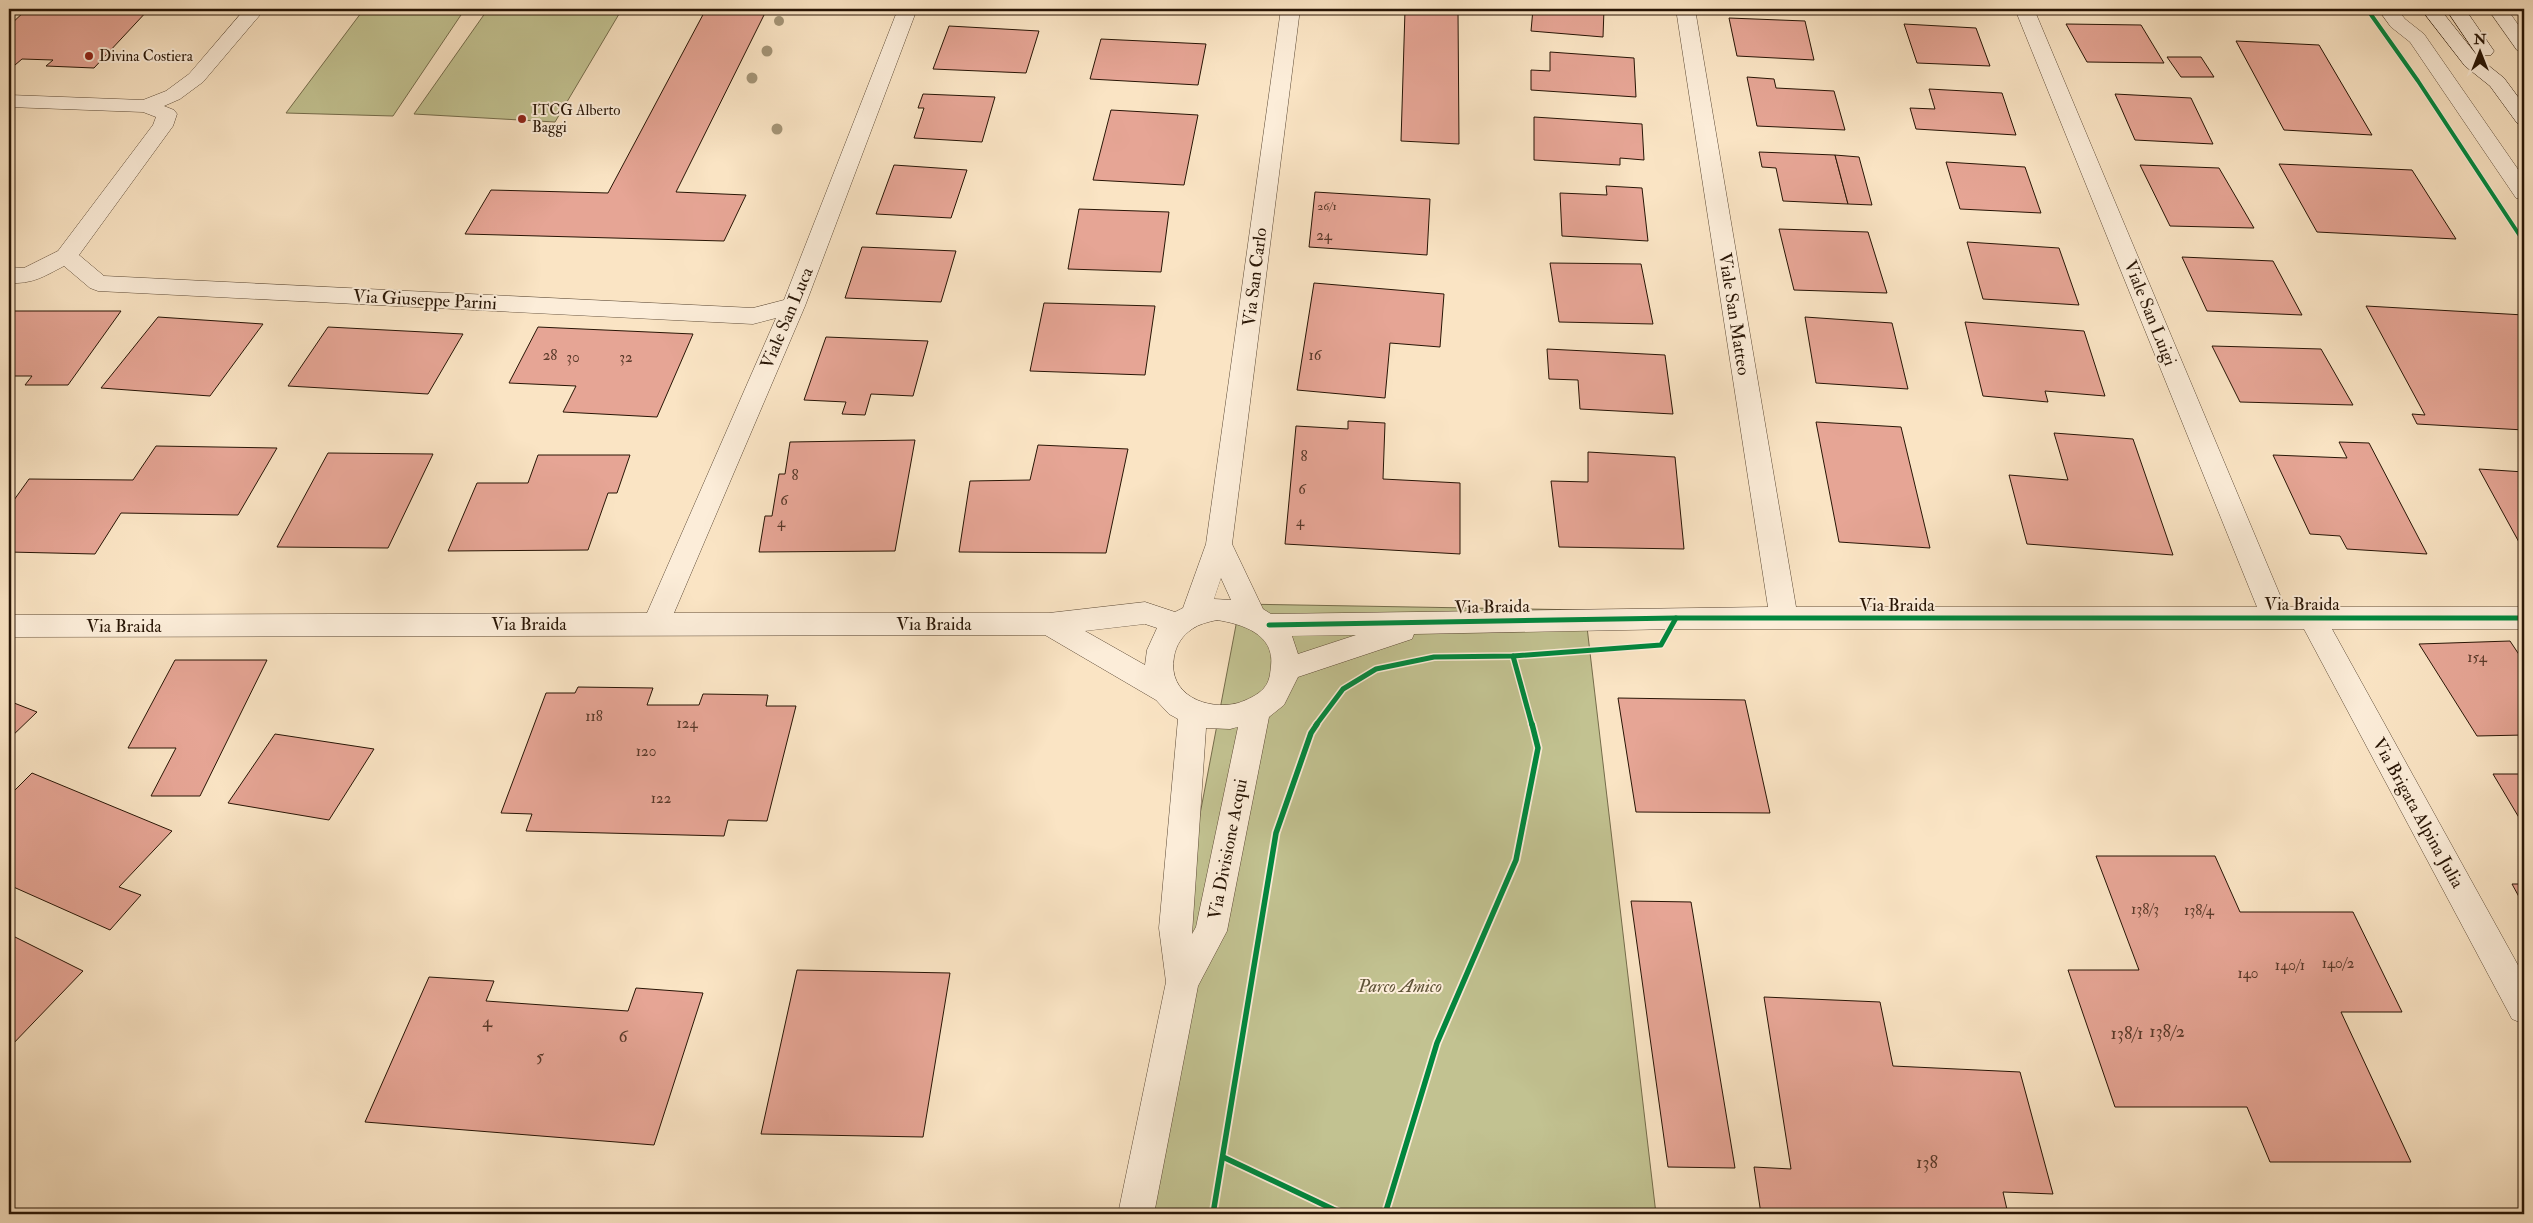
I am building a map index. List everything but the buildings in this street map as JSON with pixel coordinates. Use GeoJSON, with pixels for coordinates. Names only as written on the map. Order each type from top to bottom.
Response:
{"type":"FeatureCollection","features":[{"type":"Feature","properties":{"kind":"street"},"geometry":{"type":"LineString","coordinates":[[146,106],[173,94],[196,78],[255,9]]}},
{"type":"Feature","properties":{"kind":"street","name":"Viale San Luca"},"geometry":{"type":"LineString","coordinates":[[656,624],[792,306],[908,9]]}},
{"type":"Feature","properties":{"kind":"street","name":"Via San Carlo"},"geometry":{"type":"LineString","coordinates":[[1186,619],[1219,544],[1290,9]]}},
{"type":"Feature","properties":{"kind":"street","name":"Viale San Matteo"},"geometry":{"type":"LineString","coordinates":[[1684,9],[1784,619]]}},
{"type":"Feature","properties":{"kind":"street","name":"Viale San Luigi"},"geometry":{"type":"LineString","coordinates":[[2025,9],[2275,617]]}},
{"type":"Feature","properties":{"kind":"street"},"geometry":{"type":"LineString","coordinates":[[2387,9],[2398,23],[2417,38],[2524,192]]}},
{"type":"Feature","properties":{"kind":"street"},"geometry":{"type":"LineString","coordinates":[[2407,9],[2418,25],[2417,38]]}},
{"type":"Feature","properties":{"kind":"street"},"geometry":{"type":"LineString","coordinates":[[2430,9],[2472,62],[2497,82],[2524,119]]}},
{"type":"Feature","properties":{"kind":"street"},"geometry":{"type":"LineString","coordinates":[[2456,9],[2493,64],[2497,82]]}},
{"type":"Feature","properties":{"kind":"street"},"geometry":{"type":"LineString","coordinates":[[2497,9],[2524,46]]}},
{"type":"Feature","properties":{"kind":"street"},"geometry":{"type":"LineString","coordinates":[[9,101],[146,106],[167,114],[162,126],[66,256],[27,276],[9,275]]}},
{"type":"Feature","properties":{"kind":"street","name":"Via Giuseppe Parini"},"geometry":{"type":"LineString","coordinates":[[66,256],[98,283],[753,316],[792,306]]}},
{"type":"Feature","properties":{"kind":"street"},"geometry":{"type":"LineString","coordinates":[[1219,544],[1260,620],[1283,643],[1287,669],[1281,687],[1273,697],[1256,709],[1230,717],[1206,716],[1193,712],[1174,702],[1165,691],[1157,673],[1161,646],[1186,619],[1216,609],[1230,609],[1260,620]]}},
{"type":"Feature","properties":{"kind":"street","name":"Via Braida"},"geometry":{"type":"LineString","coordinates":[[9,626],[1049,624],[1146,613],[1186,619]]}},
{"type":"Feature","properties":{"kind":"street","name":"Via Braida"},"geometry":{"type":"LineString","coordinates":[[1260,620],[1430,622],[1676,618],[2524,618]]}},
{"type":"Feature","properties":{"kind":"street","name":"Via Brigata Alpina Julia"},"geometry":{"type":"LineString","coordinates":[[2312,618],[2524,1008]]}},
{"type":"Feature","properties":{"kind":"street","name":"Via Braida"},"geometry":{"type":"LineString","coordinates":[[1287,669],[1430,622]]}},
{"type":"Feature","properties":{"kind":"street"},"geometry":{"type":"LineString","coordinates":[[1049,624],[1165,691]]}},
{"type":"Feature","properties":{"kind":"street","name":"Via Divisione Acqui"},"geometry":{"type":"LineString","coordinates":[[1136,1214],[1182,982],[1211,931],[1256,709]]}},
{"type":"Feature","properties":{"kind":"street","name":"Via Divisione Acqui"},"geometry":{"type":"LineString","coordinates":[[1182,982],[1175,928],[1193,712]]}},
{"type":"Feature","properties":{"kind":"green space"},"geometry":{"type":"Polygon","coordinates":[[[364,9],[465,9],[393,116],[286,113],[364,9]]]}},
{"type":"Feature","properties":{"kind":"green space"},"geometry":{"type":"Polygon","coordinates":[[[488,9],[622,9],[555,122],[414,114],[488,9]]]}},
{"type":"Feature","properties":{"kind":"green space","name":"Parco Amico"},"geometry":{"type":"Polygon","coordinates":[[[1240,604],[1585,610],[1656,1214],[1124,1214],[1240,604]]]}},
{"type":"Feature","properties":{"kind":"cycle path"},"geometry":{"type":"LineString","coordinates":[[2367,9],[2418,81],[2524,242]]}},
{"type":"Feature","properties":{"kind":"cycle path"},"geometry":{"type":"LineString","coordinates":[[1269,625],[1676,618],[2524,618]]}},
{"type":"Feature","properties":{"kind":"cycle path"},"geometry":{"type":"LineString","coordinates":[[1213,1214],[1276,833],[1311,733],[1343,689],[1376,669],[1434,657],[1513,656],[1661,645],[1676,618]]}},
{"type":"Feature","properties":{"kind":"cycle path"},"geometry":{"type":"LineString","coordinates":[[1385,1214],[1437,1043],[1516,860],[1538,748],[1513,656]]}},
{"type":"Feature","properties":{"kind":"cycle path"},"geometry":{"type":"LineString","coordinates":[[1223,1157],[1343,1214]]}},
{"type":"Feature","properties":{"kind":"place","name":"Divina Costiera"},"geometry":{"type":"Point","coordinates":[89,56]}},
{"type":"Feature","properties":{"kind":"place","name":"ITCG Alberto Baggi"},"geometry":{"type":"Point","coordinates":[522,119]}}]}
